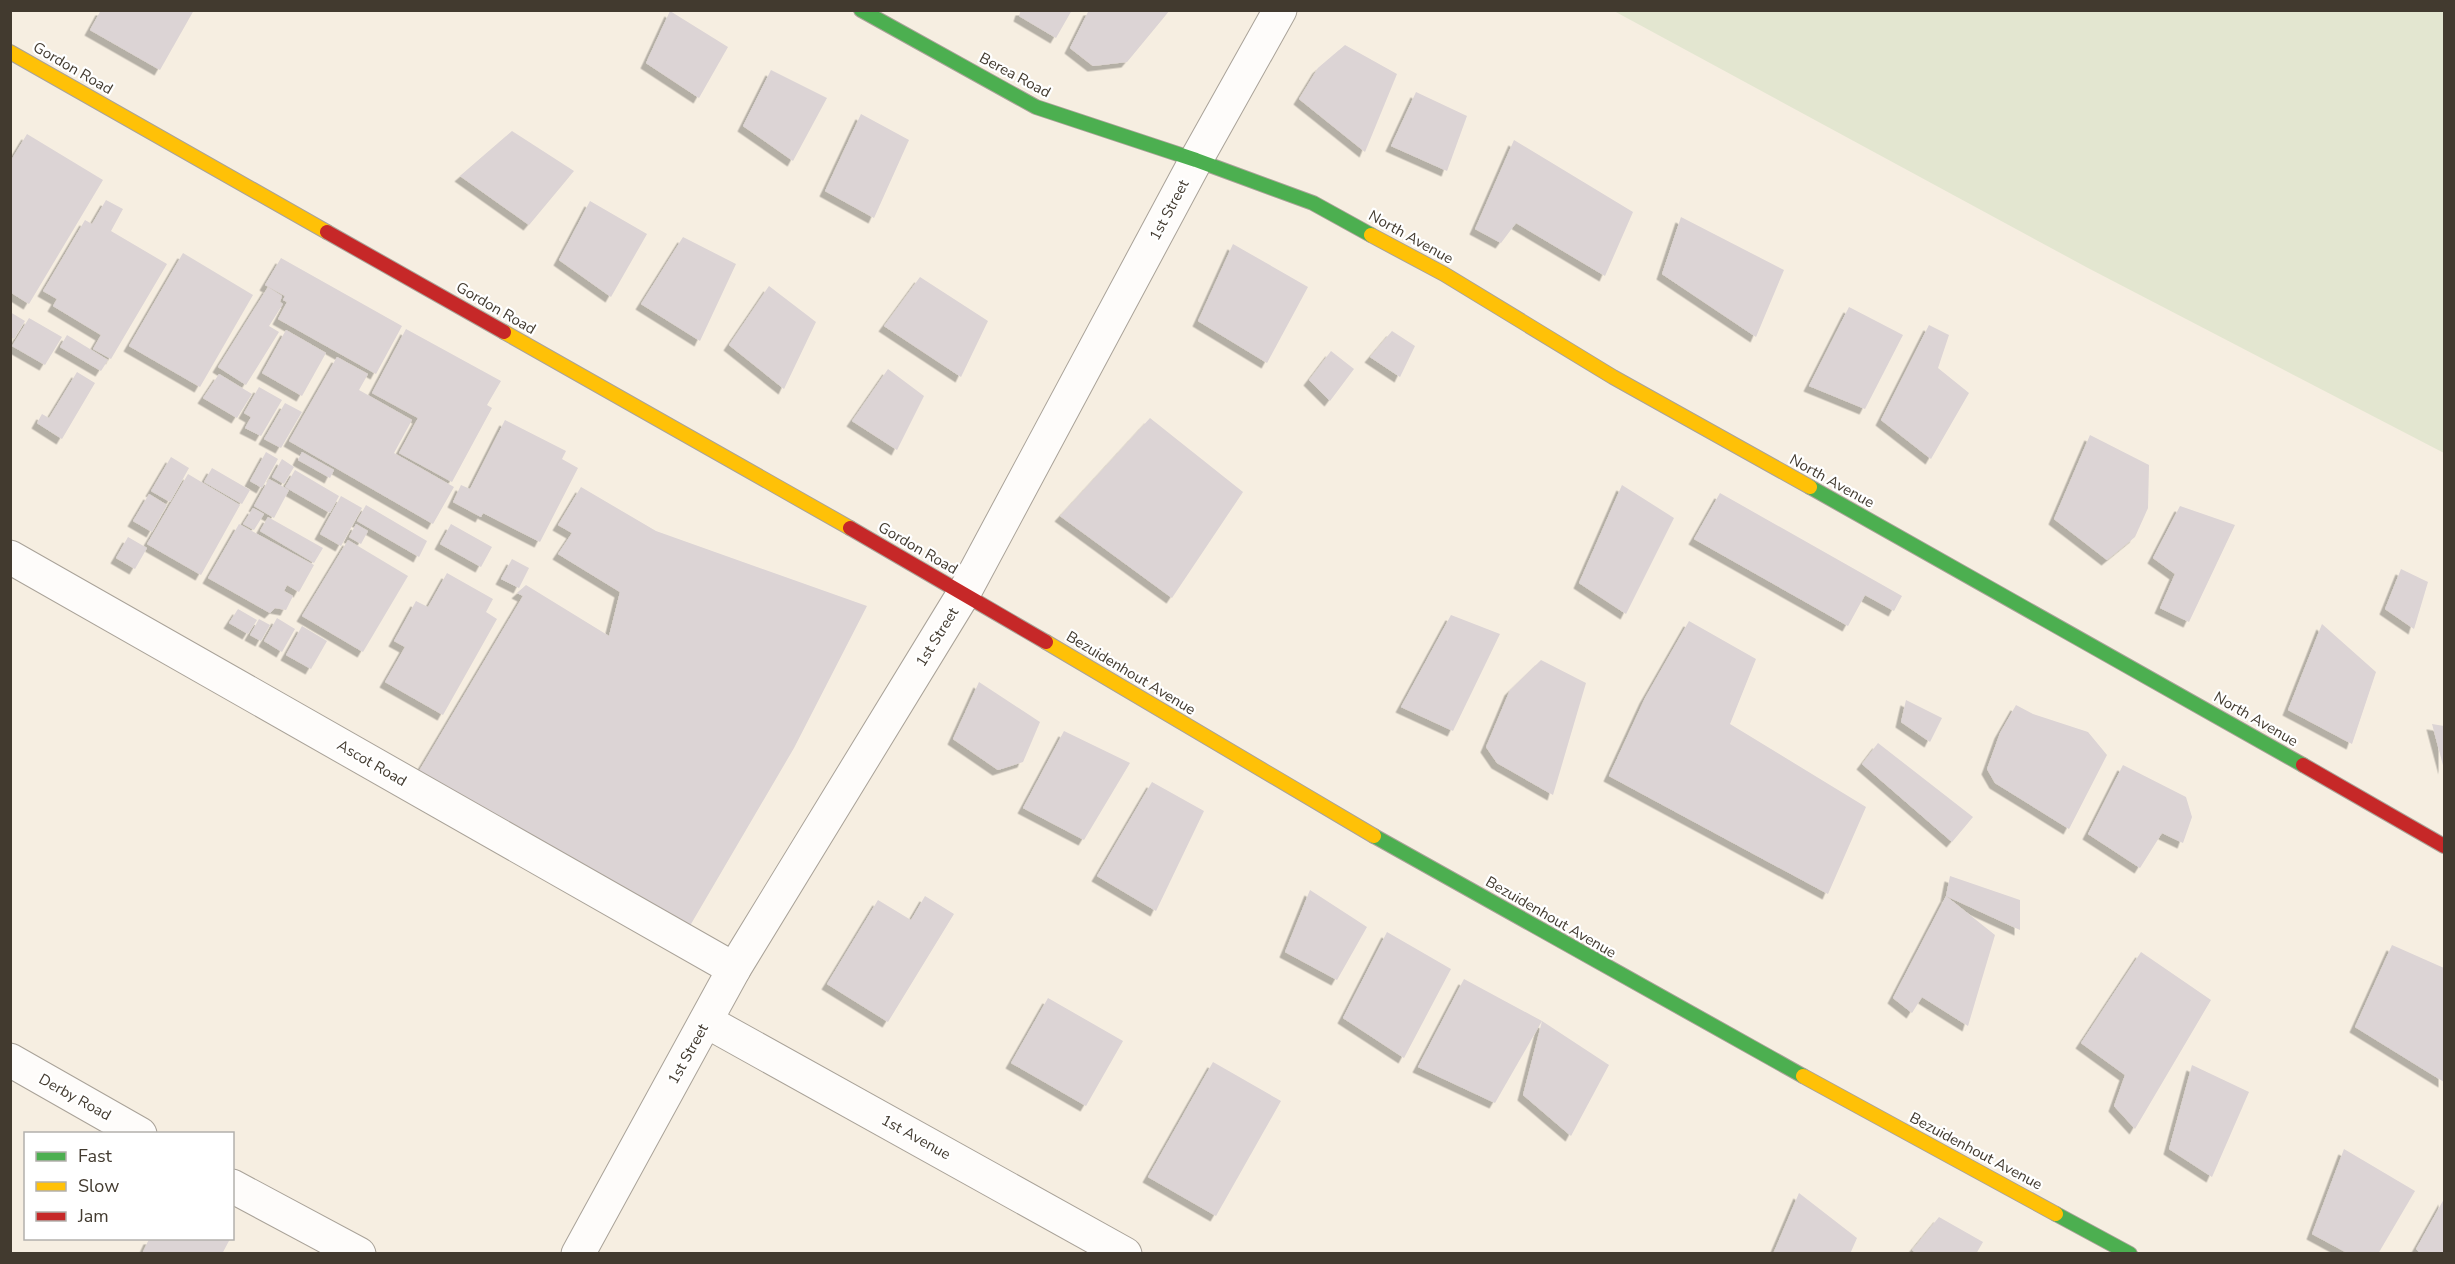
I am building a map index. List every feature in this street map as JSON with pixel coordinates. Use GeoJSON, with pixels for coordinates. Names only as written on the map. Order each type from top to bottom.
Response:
{"type":"FeatureCollection","features":[{"type":"Feature","properties":{"kind":"street","name":"Berea Road"},"geometry":{"type":"LineString","coordinates":[[861,10],[1036,107],[1196,160]]}},
{"type":"Feature","properties":{"kind":"street","name":"1st Street"},"geometry":{"type":"LineString","coordinates":[[578,1254],[734,969],[964,593],[1196,160],[1280,10]]}},
{"type":"Feature","properties":{"kind":"street","name":"Gordon Road"},"geometry":{"type":"LineString","coordinates":[[10,52],[964,593]]}},
{"type":"Feature","properties":{"kind":"street","name":"North Avenue"},"geometry":{"type":"LineString","coordinates":[[1196,160],[1313,203],[1434,268],[1613,377],[2445,846]]}},
{"type":"Feature","properties":{"kind":"street","name":"Ascot Road"},"geometry":{"type":"LineString","coordinates":[[10,557],[734,969]]}},
{"type":"Feature","properties":{"kind":"street","name":"Bezuidenhout Avenue"},"geometry":{"type":"LineString","coordinates":[[964,593],[1331,811],[1710,1026],[2130,1254]]}},
{"type":"Feature","properties":{"kind":"street","name":"1st Avenue"},"geometry":{"type":"LineString","coordinates":[[706,1021],[1125,1254]]}},
{"type":"Feature","properties":{"kind":"street","name":"Derby Road"},"geometry":{"type":"LineString","coordinates":[[10,1060],[136,1132]]}},
{"type":"Feature","properties":{"kind":"street"},"geometry":{"type":"LineString","coordinates":[[234,1187],[359,1254]]}},
{"type":"Feature","properties":{"kind":"street"},"geometry":{"type":"LineString","coordinates":[[261,1202],[306,1254]]}},
{"type":"Feature","properties":{"kind":"green space"},"geometry":{"type":"Polygon","coordinates":[[[1614,11],[2444,11],[2444,453],[2088,268],[1614,11]]]}},
{"type":"Feature","properties":{"kind":"building"},"geometry":{"type":"Polygon","coordinates":[[[101,10],[194,10],[160,70],[90,30],[101,10]]]}},
{"type":"Feature","properties":{"kind":"building"},"geometry":{"type":"Polygon","coordinates":[[[1021,10],[1072,10],[1056,38],[1019,16],[1021,10]]]}},
{"type":"Feature","properties":{"kind":"building"},"geometry":{"type":"Polygon","coordinates":[[[1089,10],[1170,10],[1127,62],[1093,66],[1070,48],[1089,10]]]}},
{"type":"Feature","properties":{"kind":"building"},"geometry":{"type":"Polygon","coordinates":[[[670,11],[728,47],[699,98],[646,63],[670,11]]]}},
{"type":"Feature","properties":{"kind":"building"},"geometry":{"type":"Polygon","coordinates":[[[1345,45],[1397,74],[1365,152],[1299,99],[1318,68],[1345,45]]]}},
{"type":"Feature","properties":{"kind":"building"},"geometry":{"type":"Polygon","coordinates":[[[771,70],[827,98],[793,161],[743,126],[771,70]]]}},
{"type":"Feature","properties":{"kind":"building"},"geometry":{"type":"Polygon","coordinates":[[[1416,92],[1467,116],[1447,171],[1391,146],[1416,92]]]}},
{"type":"Feature","properties":{"kind":"building"},"geometry":{"type":"Polygon","coordinates":[[[861,114],[909,140],[874,218],[825,191],[861,114]]]}},
{"type":"Feature","properties":{"kind":"building"},"geometry":{"type":"Polygon","coordinates":[[[512,131],[574,171],[529,225],[460,176],[512,131]]]}},
{"type":"Feature","properties":{"kind":"building"},"geometry":{"type":"Polygon","coordinates":[[[27,134],[103,180],[29,304],[10,292],[10,162],[27,134]]]}},
{"type":"Feature","properties":{"kind":"building"},"geometry":{"type":"Polygon","coordinates":[[[1514,140],[1633,212],[1605,276],[1516,223],[1501,243],[1475,229],[1514,140]]]}},
{"type":"Feature","properties":{"kind":"building"},"geometry":{"type":"Polygon","coordinates":[[[106,200],[123,209],[111,231],[167,264],[111,359],[93,349],[101,335],[53,306],[57,299],[43,291],[85,220],[92,224],[106,200]]]}},
{"type":"Feature","properties":{"kind":"building"},"geometry":{"type":"Polygon","coordinates":[[[590,201],[647,234],[611,297],[559,260],[590,201]]]}},
{"type":"Feature","properties":{"kind":"building"},"geometry":{"type":"Polygon","coordinates":[[[1681,217],[1784,270],[1756,337],[1662,274],[1681,217]]]}},
{"type":"Feature","properties":{"kind":"building"},"geometry":{"type":"Polygon","coordinates":[[[683,237],[736,264],[700,341],[641,304],[683,237]]]}},
{"type":"Feature","properties":{"kind":"building"},"geometry":{"type":"Polygon","coordinates":[[[1233,244],[1308,287],[1267,363],[1198,321],[1233,244]]]}},
{"type":"Feature","properties":{"kind":"building"},"geometry":{"type":"Polygon","coordinates":[[[183,253],[253,295],[200,387],[129,346],[183,253]]]}},
{"type":"Feature","properties":{"kind":"building"},"geometry":{"type":"Polygon","coordinates":[[[281,258],[402,326],[376,374],[278,319],[287,302],[283,300],[285,296],[265,285],[281,258]]]}},
{"type":"Feature","properties":{"kind":"building"},"geometry":{"type":"Polygon","coordinates":[[[920,277],[988,321],[961,377],[884,326],[920,277]]]}},
{"type":"Feature","properties":{"kind":"building"},"geometry":{"type":"Polygon","coordinates":[[[769,286],[816,322],[784,389],[729,345],[769,286]]]}},
{"type":"Feature","properties":{"kind":"building"},"geometry":{"type":"Polygon","coordinates":[[[268,287],[282,296],[280,302],[283,304],[269,326],[279,332],[246,385],[218,367],[268,287]]]}},
{"type":"Feature","properties":{"kind":"building"},"geometry":{"type":"Polygon","coordinates":[[[1849,307],[1903,335],[1865,409],[1809,386],[1849,307]]]}},
{"type":"Feature","properties":{"kind":"building"},"geometry":{"type":"Polygon","coordinates":[[[10,312],[25,321],[14,339],[10,336],[10,312]]]}},
{"type":"Feature","properties":{"kind":"building"},"geometry":{"type":"Polygon","coordinates":[[[29,318],[62,337],[45,365],[12,346],[29,318]]]}},
{"type":"Feature","properties":{"kind":"building"},"geometry":{"type":"Polygon","coordinates":[[[1929,325],[1949,335],[1938,368],[1969,393],[1931,459],[1881,420],[1929,325]]]}},
{"type":"Feature","properties":{"kind":"building"},"geometry":{"type":"Polygon","coordinates":[[[406,329],[501,381],[487,405],[492,408],[452,482],[399,453],[418,418],[372,393],[406,329]]]}},
{"type":"Feature","properties":{"kind":"building"},"geometry":{"type":"Polygon","coordinates":[[[286,330],[326,353],[302,396],[262,373],[286,330]]]}},
{"type":"Feature","properties":{"kind":"building"},"geometry":{"type":"Polygon","coordinates":[[[1392,331],[1415,346],[1400,377],[1370,357],[1392,331]]]}},
{"type":"Feature","properties":{"kind":"building"},"geometry":{"type":"Polygon","coordinates":[[[67,335],[108,360],[101,371],[60,347],[67,335]]]}},
{"type":"Feature","properties":{"kind":"building"},"geometry":{"type":"Polygon","coordinates":[[[1331,351],[1354,369],[1330,401],[1309,380],[1331,351]]]}},
{"type":"Feature","properties":{"kind":"building"},"geometry":{"type":"Polygon","coordinates":[[[337,357],[368,374],[359,390],[412,420],[394,453],[454,487],[433,524],[289,441],[337,357]]]}},
{"type":"Feature","properties":{"kind":"building"},"geometry":{"type":"Polygon","coordinates":[[[888,369],[924,396],[897,450],[852,421],[888,369]]]}},
{"type":"Feature","properties":{"kind":"building"},"geometry":{"type":"Polygon","coordinates":[[[77,372],[95,383],[62,439],[37,423],[42,414],[49,418],[77,372]]]}},
{"type":"Feature","properties":{"kind":"building"},"geometry":{"type":"Polygon","coordinates":[[[219,374],[252,394],[237,418],[203,398],[219,374]]]}},
{"type":"Feature","properties":{"kind":"building"},"geometry":{"type":"Polygon","coordinates":[[[259,387],[282,400],[261,436],[245,428],[251,417],[244,413],[259,387]]]}},
{"type":"Feature","properties":{"kind":"building"},"geometry":{"type":"Polygon","coordinates":[[[285,403],[302,412],[281,448],[264,439],[285,403]]]}},
{"type":"Feature","properties":{"kind":"building"},"geometry":{"type":"Polygon","coordinates":[[[1150,418],[1243,492],[1172,598],[1060,516],[1150,418]]]}},
{"type":"Feature","properties":{"kind":"building"},"geometry":{"type":"Polygon","coordinates":[[[505,420],[566,451],[562,459],[578,468],[540,542],[483,513],[481,517],[453,502],[461,485],[470,489],[505,420]]]}},
{"type":"Feature","properties":{"kind":"building"},"geometry":{"type":"Polygon","coordinates":[[[2090,435],[2149,465],[2148,508],[2135,537],[2107,560],[2054,519],[2090,435]]]}},
{"type":"Feature","properties":{"kind":"building"},"geometry":{"type":"Polygon","coordinates":[[[266,452],[278,459],[262,488],[250,481],[266,452]]]}},
{"type":"Feature","properties":{"kind":"building"},"geometry":{"type":"Polygon","coordinates":[[[302,452],[334,470],[330,478],[298,460],[302,452]]]}},
{"type":"Feature","properties":{"kind":"building"},"geometry":{"type":"Polygon","coordinates":[[[171,457],[189,468],[170,502],[151,491],[171,457]]]}},
{"type":"Feature","properties":{"kind":"building"},"geometry":{"type":"Polygon","coordinates":[[[282,459],[294,467],[284,484],[272,477],[282,459]]]}},
{"type":"Feature","properties":{"kind":"building"},"geometry":{"type":"Polygon","coordinates":[[[212,468],[250,490],[242,504],[204,482],[212,468]]]}},
{"type":"Feature","properties":{"kind":"building"},"geometry":{"type":"Polygon","coordinates":[[[295,470],[339,496],[330,513],[285,487],[295,470]]]}},
{"type":"Feature","properties":{"kind":"building"},"geometry":{"type":"Polygon","coordinates":[[[188,474],[240,505],[201,575],[147,544],[188,474]]]}},
{"type":"Feature","properties":{"kind":"building"},"geometry":{"type":"Polygon","coordinates":[[[269,479],[289,490],[274,518],[254,506],[269,479]]]}},
{"type":"Feature","properties":{"kind":"building"},"geometry":{"type":"Polygon","coordinates":[[[1622,485],[1674,518],[1626,614],[1579,583],[1622,485]]]}},
{"type":"Feature","properties":{"kind":"building"},"geometry":{"type":"Polygon","coordinates":[[[581,487],[656,531],[867,606],[794,748],[684,936],[416,776],[523,596],[517,593],[526,585],[609,636],[620,592],[558,554],[572,533],[558,525],[581,487]]]}},
{"type":"Feature","properties":{"kind":"building"},"geometry":{"type":"Polygon","coordinates":[[[1720,493],[1902,596],[1894,611],[1865,595],[1848,626],[1694,539],[1720,493]]]}},
{"type":"Feature","properties":{"kind":"building"},"geometry":{"type":"Polygon","coordinates":[[[149,494],[167,505],[152,532],[133,521],[149,494]]]}},
{"type":"Feature","properties":{"kind":"building"},"geometry":{"type":"Polygon","coordinates":[[[341,496],[362,508],[341,546],[320,534],[341,496]]]}},
{"type":"Feature","properties":{"kind":"building"},"geometry":{"type":"Polygon","coordinates":[[[366,505],[427,541],[419,557],[357,521],[366,505]]]}},
{"type":"Feature","properties":{"kind":"building"},"geometry":{"type":"Polygon","coordinates":[[[2180,506],[2235,525],[2189,622],[2160,608],[2175,574],[2153,558],[2180,506]]]}},
{"type":"Feature","properties":{"kind":"building"},"geometry":{"type":"Polygon","coordinates":[[[253,508],[264,514],[254,530],[243,524],[253,508]]]}},
{"type":"Feature","properties":{"kind":"building"},"geometry":{"type":"Polygon","coordinates":[[[268,517],[323,548],[314,563],[260,531],[268,517]]]}},
{"type":"Feature","properties":{"kind":"building"},"geometry":{"type":"Polygon","coordinates":[[[239,524],[314,565],[299,592],[287,585],[284,591],[293,596],[286,610],[275,608],[270,613],[208,578],[239,524]]]}},
{"type":"Feature","properties":{"kind":"building"},"geometry":{"type":"Polygon","coordinates":[[[356,524],[368,531],[361,544],[349,537],[356,524]]]}},
{"type":"Feature","properties":{"kind":"building"},"geometry":{"type":"Polygon","coordinates":[[[451,524],[492,547],[481,567],[440,544],[451,524]]]}},
{"type":"Feature","properties":{"kind":"building"},"geometry":{"type":"Polygon","coordinates":[[[128,537],[147,548],[135,569],[116,558],[128,537]]]}},
{"type":"Feature","properties":{"kind":"building"},"geometry":{"type":"Polygon","coordinates":[[[348,540],[408,576],[363,652],[302,616],[348,540]]]}},
{"type":"Feature","properties":{"kind":"building"},"geometry":{"type":"Polygon","coordinates":[[[512,559],[529,568],[519,588],[501,579],[512,559]]]}},
{"type":"Feature","properties":{"kind":"building"},"geometry":{"type":"Polygon","coordinates":[[[2401,569],[2428,582],[2414,629],[2385,609],[2401,569]]]}},
{"type":"Feature","properties":{"kind":"building"},"geometry":{"type":"Polygon","coordinates":[[[447,573],[493,599],[486,612],[497,619],[443,715],[385,682],[405,647],[394,641],[416,601],[428,607],[447,573]]]}},
{"type":"Feature","properties":{"kind":"building"},"geometry":{"type":"Polygon","coordinates":[[[238,609],[257,620],[248,634],[229,623],[238,609]]]}},
{"type":"Feature","properties":{"kind":"building"},"geometry":{"type":"Polygon","coordinates":[[[1451,615],[1500,634],[1453,731],[1401,707],[1451,615]]]}},
{"type":"Feature","properties":{"kind":"building"},"geometry":{"type":"Polygon","coordinates":[[[277,618],[295,629],[282,652],[264,641],[277,618]]]}},
{"type":"Feature","properties":{"kind":"building"},"geometry":{"type":"Polygon","coordinates":[[[259,619],[270,625],[261,641],[250,635],[259,619]]]}},
{"type":"Feature","properties":{"kind":"building"},"geometry":{"type":"Polygon","coordinates":[[[1689,621],[1756,659],[1730,724],[1866,807],[1828,894],[1609,776],[1645,698],[1689,621]]]}},
{"type":"Feature","properties":{"kind":"building"},"geometry":{"type":"Polygon","coordinates":[[[2322,624],[2376,672],[2352,744],[2288,710],[2322,624]]]}},
{"type":"Feature","properties":{"kind":"building"},"geometry":{"type":"Polygon","coordinates":[[[302,626],[327,641],[311,669],[286,655],[302,626]]]}},
{"type":"Feature","properties":{"kind":"building"},"geometry":{"type":"Polygon","coordinates":[[[1541,660],[1586,683],[1553,795],[1497,763],[1486,747],[1510,690],[1541,660]]]}},
{"type":"Feature","properties":{"kind":"building"},"geometry":{"type":"Polygon","coordinates":[[[979,682],[1040,722],[1023,762],[998,770],[953,739],[979,682]]]}},
{"type":"Feature","properties":{"kind":"building"},"geometry":{"type":"Polygon","coordinates":[[[1906,700],[1942,718],[1930,742],[1901,722],[1906,700]]]}},
{"type":"Feature","properties":{"kind":"building"},"geometry":{"type":"Polygon","coordinates":[[[2016,705],[2033,714],[2088,732],[2107,755],[2069,829],[1995,783],[1987,769],[2000,733],[2016,705]]]}},
{"type":"Feature","properties":{"kind":"building"},"geometry":{"type":"Polygon","coordinates":[[[2432,724],[2444,726],[2444,769],[2432,724]]]}},
{"type":"Feature","properties":{"kind":"building"},"geometry":{"type":"Polygon","coordinates":[[[1064,731],[1130,763],[1084,840],[1023,808],[1064,731]]]}},
{"type":"Feature","properties":{"kind":"building"},"geometry":{"type":"Polygon","coordinates":[[[1878,743],[1973,817],[1952,842],[1862,764],[1878,743]]]}},
{"type":"Feature","properties":{"kind":"building"},"geometry":{"type":"Polygon","coordinates":[[[2123,765],[2186,797],[2192,817],[2183,843],[2162,833],[2140,868],[2088,834],[2123,765]]]}},
{"type":"Feature","properties":{"kind":"building"},"geometry":{"type":"Polygon","coordinates":[[[1152,782],[1204,811],[1156,911],[1097,876],[1152,782]]]}},
{"type":"Feature","properties":{"kind":"building"},"geometry":{"type":"Polygon","coordinates":[[[1950,876],[2020,900],[2020,930],[1946,896],[1950,876]]]}},
{"type":"Feature","properties":{"kind":"building"},"geometry":{"type":"Polygon","coordinates":[[[1310,890],[1367,927],[1337,980],[1285,952],[1310,890]]]}},
{"type":"Feature","properties":{"kind":"building"},"geometry":{"type":"Polygon","coordinates":[[[925,896],[954,914],[888,1022],[827,984],[878,900],[911,920],[925,896]]]}},
{"type":"Feature","properties":{"kind":"building"},"geometry":{"type":"Polygon","coordinates":[[[1946,896],[1995,935],[1968,1026],[1922,997],[1912,1013],[1893,998],[1946,896]]]}},
{"type":"Feature","properties":{"kind":"building"},"geometry":{"type":"Polygon","coordinates":[[[1387,932],[1451,969],[1404,1058],[1343,1018],[1387,932]]]}},
{"type":"Feature","properties":{"kind":"building"},"geometry":{"type":"Polygon","coordinates":[[[2392,945],[2444,968],[2444,1082],[2355,1027],[2392,945]]]}},
{"type":"Feature","properties":{"kind":"building"},"geometry":{"type":"Polygon","coordinates":[[[2141,952],[2211,1000],[2135,1129],[2114,1106],[2125,1075],[2081,1043],[2141,952]]]}},
{"type":"Feature","properties":{"kind":"building"},"geometry":{"type":"Polygon","coordinates":[[[1464,979],[1542,1021],[1495,1103],[1418,1067],[1464,979]]]}},
{"type":"Feature","properties":{"kind":"building"},"geometry":{"type":"Polygon","coordinates":[[[1048,998],[1123,1041],[1086,1106],[1011,1063],[1048,998]]]}},
{"type":"Feature","properties":{"kind":"building"},"geometry":{"type":"Polygon","coordinates":[[[1542,1021],[1609,1065],[1571,1136],[1523,1095],[1542,1021]]]}},
{"type":"Feature","properties":{"kind":"building"},"geometry":{"type":"Polygon","coordinates":[[[1213,1062],[1281,1101],[1216,1216],[1148,1177],[1213,1062]]]}},
{"type":"Feature","properties":{"kind":"building"},"geometry":{"type":"Polygon","coordinates":[[[2192,1065],[2249,1092],[2212,1177],[2169,1149],[2192,1065]]]}},
{"type":"Feature","properties":{"kind":"building"},"geometry":{"type":"Polygon","coordinates":[[[2344,1149],[2415,1191],[2378,1254],[2349,1254],[2312,1234],[2344,1149]]]}},
{"type":"Feature","properties":{"kind":"building"},"geometry":{"type":"Polygon","coordinates":[[[1799,1193],[1857,1238],[1850,1254],[1773,1254],[1799,1193]]]}},
{"type":"Feature","properties":{"kind":"building"},"geometry":{"type":"Polygon","coordinates":[[[2444,1199],[2444,1254],[2421,1254],[2416,1249],[2444,1199]]]}},
{"type":"Feature","properties":{"kind":"building"},"geometry":{"type":"Polygon","coordinates":[[[1939,1217],[1983,1242],[1976,1254],[1917,1254],[1912,1250],[1939,1217]]]}},
{"type":"Feature","properties":{"kind":"building"},"geometry":{"type":"Polygon","coordinates":[[[149,1240],[229,1240],[222,1254],[142,1254],[149,1240]]]}},
{"type":"Feature","properties":{"kind":"traffic: fast"},"geometry":{"type":"LineString","coordinates":[[861,10],[1036,107],[1196,160],[1313,203],[1371,235]]}},
{"type":"Feature","properties":{"kind":"traffic: fast"},"geometry":{"type":"LineString","coordinates":[[1810,487],[2303,765]]}},
{"type":"Feature","properties":{"kind":"traffic: fast"},"geometry":{"type":"LineString","coordinates":[[1374,836],[1803,1076]]}},
{"type":"Feature","properties":{"kind":"traffic: fast"},"geometry":{"type":"LineString","coordinates":[[2056,1214],[2130,1254]]}},
{"type":"Feature","properties":{"kind":"traffic: slow"},"geometry":{"type":"LineString","coordinates":[[10,52],[327,232]]}},
{"type":"Feature","properties":{"kind":"traffic: slow"},"geometry":{"type":"LineString","coordinates":[[1371,235],[1444,274],[1613,377],[1810,487]]}},
{"type":"Feature","properties":{"kind":"traffic: slow"},"geometry":{"type":"LineString","coordinates":[[504,332],[850,528]]}},
{"type":"Feature","properties":{"kind":"traffic: slow"},"geometry":{"type":"LineString","coordinates":[[1046,642],[1374,836]]}},
{"type":"Feature","properties":{"kind":"traffic: slow"},"geometry":{"type":"LineString","coordinates":[[1803,1076],[2056,1214]]}},
{"type":"Feature","properties":{"kind":"traffic: jam"},"geometry":{"type":"LineString","coordinates":[[327,232],[504,332]]}},
{"type":"Feature","properties":{"kind":"traffic: jam"},"geometry":{"type":"LineString","coordinates":[[850,528],[1046,642]]}},
{"type":"Feature","properties":{"kind":"traffic: jam"},"geometry":{"type":"LineString","coordinates":[[2303,765],[2444,846]]}}]}
